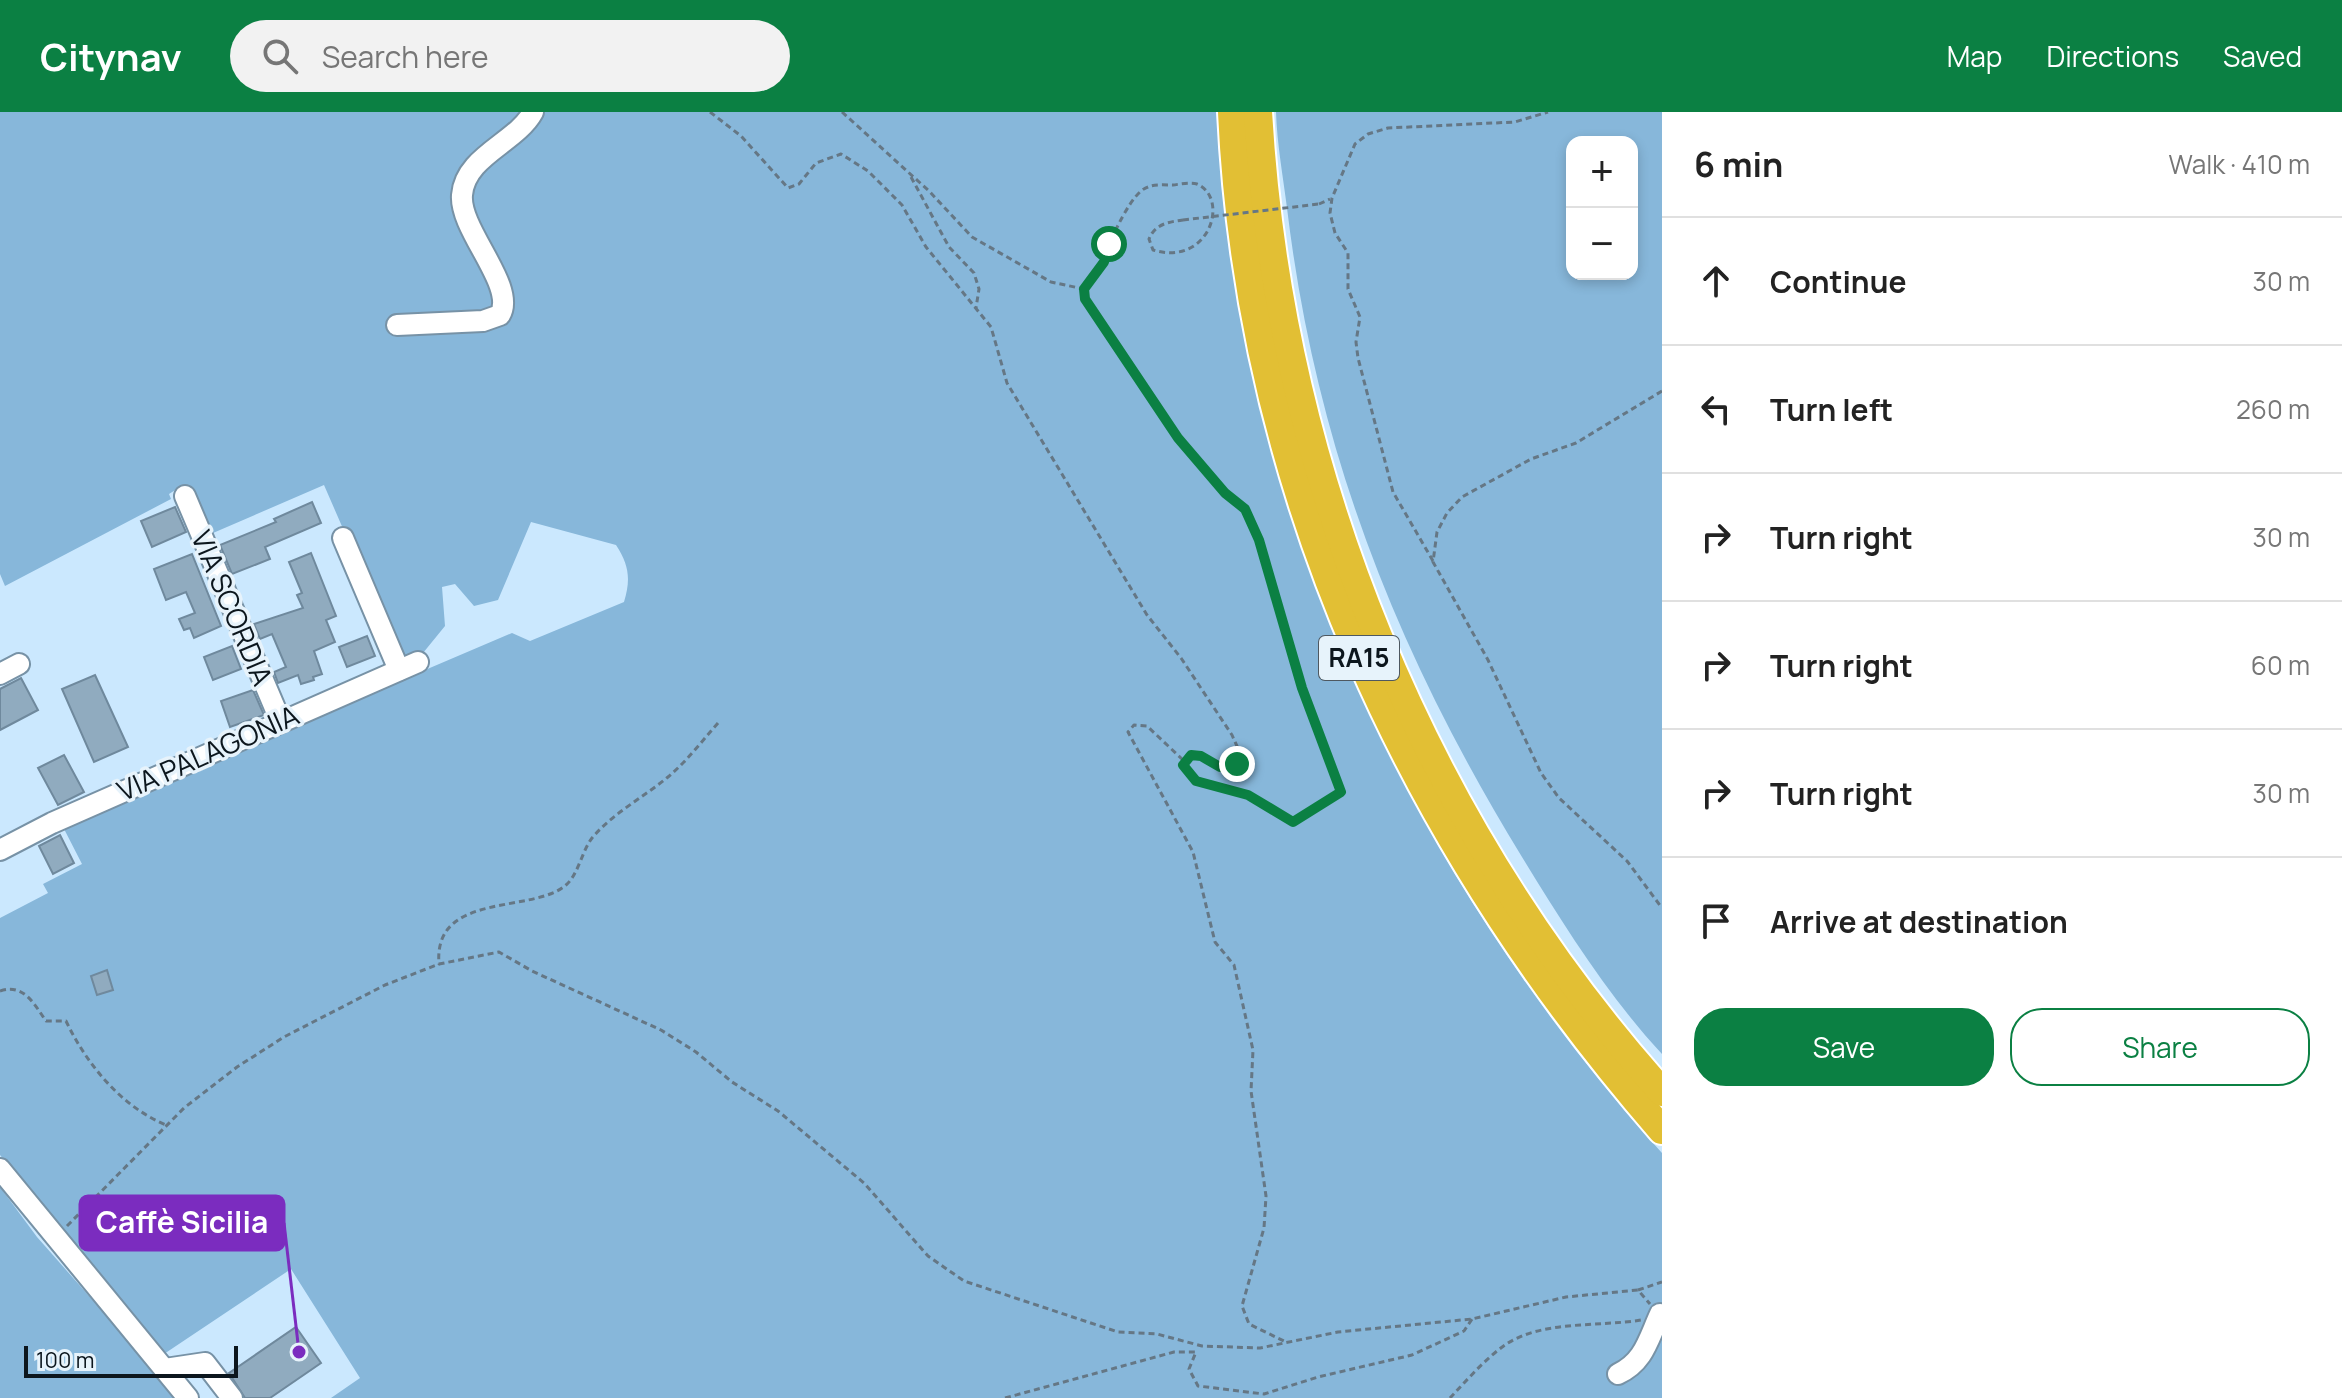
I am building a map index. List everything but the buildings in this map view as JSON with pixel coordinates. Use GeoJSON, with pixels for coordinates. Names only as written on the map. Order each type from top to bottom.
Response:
{"type":"FeatureCollection","features":[{"type":"Feature","properties":{"kind":"highway","name":"RA15"},"geometry":{"type":"LineString","coordinates":[[1232,112],[1248,265],[1271,382],[1306,514],[1359,659],[1403,753],[1476,882],[1545,986],[1662,1130]]}},
{"type":"Feature","properties":{"kind":"highway","name":"RA15"},"geometry":{"type":"LineString","coordinates":[[1258,112],[1273,262],[1296,380],[1330,507],[1383,651],[1436,763],[1498,870],[1601,1020],[1662,1092]]}},
{"type":"Feature","properties":{"kind":"street"},"geometry":{"type":"LineString","coordinates":[[397,325],[483,321],[500,315],[504,297],[470,227],[462,195],[465,181],[476,165],[526,125],[533,112]]}},
{"type":"Feature","properties":{"kind":"street","name":"VIA SCORDIA"},"geometry":{"type":"LineString","coordinates":[[185,496],[280,720]]}},
{"type":"Feature","properties":{"kind":"street","name":"VIA PALAGONIA"},"geometry":{"type":"LineString","coordinates":[[0,850],[280,720],[408,666],[343,538]]}},
{"type":"Feature","properties":{"kind":"street"},"geometry":{"type":"LineString","coordinates":[[0,674],[19,664]]}},
{"type":"Feature","properties":{"kind":"street"},"geometry":{"type":"LineString","coordinates":[[0,1169],[54,1239],[188,1398]]}},
{"type":"Feature","properties":{"kind":"street"},"geometry":{"type":"LineString","coordinates":[[1618,1374],[1634,1367],[1644,1353],[1660,1314]]}},
{"type":"Feature","properties":{"kind":"street"},"geometry":{"type":"LineString","coordinates":[[165,1369],[205,1363],[232,1398]]}},
{"type":"Feature","properties":{"kind":"path"},"geometry":{"type":"LineString","coordinates":[[710,112],[741,136],[788,188],[799,184],[816,163],[829,156],[841,154],[853,159],[896,198],[926,247],[991,327],[1007,383],[1147,615],[1181,658],[1232,735],[1240,753],[1237,764],[1228,767],[1201,756],[1191,755],[1183,760]]}},
{"type":"Feature","properties":{"kind":"path"},"geometry":{"type":"LineString","coordinates":[[842,112],[972,237],[1051,282],[1084,289]]}},
{"type":"Feature","properties":{"kind":"path"},"geometry":{"type":"LineString","coordinates":[[1548,112],[1515,122],[1388,128],[1368,134],[1355,144],[1332,198],[1330,213],[1335,233],[1348,253],[1348,289],[1360,317],[1356,342],[1358,358],[1393,492],[1488,660],[1541,773],[1559,798],[1627,861],[1662,908]]}},
{"type":"Feature","properties":{"kind":"path"},"geometry":{"type":"LineString","coordinates":[[909,174],[949,247],[974,273],[979,289],[976,308]]}},
{"type":"Feature","properties":{"kind":"path"},"geometry":{"type":"LineString","coordinates":[[1084,289],[1104,262],[1135,194],[1148,186],[1194,183],[1205,189],[1211,204],[1213,223],[1207,237],[1188,250],[1166,254],[1153,250],[1149,239],[1152,232],[1165,222],[1183,220],[1319,204],[1332,198]]}},
{"type":"Feature","properties":{"kind":"path"},"geometry":{"type":"LineString","coordinates":[[1084,289],[1091,312],[1169,426],[1225,493],[1245,509],[1259,540],[1302,688],[1341,792],[1319,809],[1293,822],[1248,795],[1196,781],[1187,772],[1183,760],[1147,726],[1134,725],[1128,732],[1193,852],[1215,942],[1234,965],[1253,1050],[1251,1091],[1266,1196],[1264,1228],[1242,1306],[1249,1324],[1286,1342]]}},
{"type":"Feature","properties":{"kind":"path"},"geometry":{"type":"LineString","coordinates":[[1433,562],[1437,532],[1447,513],[1462,497],[1531,459],[1576,443],[1662,391]]}},
{"type":"Feature","properties":{"kind":"path"},"geometry":{"type":"LineString","coordinates":[[439,964],[437,947],[451,928],[477,910],[535,898],[567,885],[594,836],[668,777],[718,723]]}},
{"type":"Feature","properties":{"kind":"path"},"geometry":{"type":"LineString","coordinates":[[54,1239],[166,1125],[237,1067],[284,1037],[398,979],[439,964],[499,952],[532,971],[661,1030],[778,1111],[864,1183],[928,1256],[964,1281],[1118,1332],[1157,1334],[1202,1346],[1235,1349],[1354,1330],[1472,1319],[1566,1297],[1638,1290],[1662,1282]]}},
{"type":"Feature","properties":{"kind":"path"},"geometry":{"type":"LineString","coordinates":[[0,991],[8,988],[26,993],[46,1021],[66,1021],[77,1044],[110,1086],[143,1116],[166,1125]]}},
{"type":"Feature","properties":{"kind":"path"},"geometry":{"type":"LineString","coordinates":[[1638,1290],[1660,1314]]}},
{"type":"Feature","properties":{"kind":"path"},"geometry":{"type":"LineString","coordinates":[[1450,1398],[1505,1345],[1518,1339],[1542,1331],[1660,1314]]}},
{"type":"Feature","properties":{"kind":"path"},"geometry":{"type":"LineString","coordinates":[[1005,1398],[1174,1352],[1196,1352],[1189,1369],[1198,1386],[1265,1396],[1318,1377],[1412,1355],[1464,1331],[1472,1319]]}},
{"type":"Feature","properties":{"kind":"shaded area"},"geometry":{"type":"Polygon","coordinates":[[[0,112],[1218,112],[1230,243],[1270,437],[1304,550],[1346,659],[1395,766],[1452,869],[1515,968],[1586,1063],[1662,1153],[1662,1398],[331,1398],[360,1378],[291,1269],[161,1356],[0,1155],[0,918],[48,893],[43,884],[82,864],[62,825],[512,633],[530,641],[624,602],[628,572],[616,545],[531,522],[498,600],[474,606],[455,584],[442,587],[445,626],[423,653],[401,662],[324,485],[213,533],[196,494],[180,487],[169,494],[171,499],[5,586],[0,574],[0,112]]]}},
{"type":"Feature","properties":{"kind":"shaded area"},"geometry":{"type":"Polygon","coordinates":[[[1276,112],[1662,112],[1662,1054],[1605,984],[1522,857],[1436,703],[1400,625],[1368,546],[1318,382],[1300,297],[1276,112]]]}},
{"type":"Feature","properties":{"kind":"shaded area"},"geometry":{"type":"Polygon","coordinates":[[[0,1187],[37,1237],[179,1398],[0,1398],[0,1187]]]}},
{"type":"Feature","properties":{"kind":"place","name":"Caffè Sicilia"},"geometry":{"type":"Point","coordinates":[299,1352]}},
{"type":"Feature","properties":{"kind":"route"},"geometry":{"type":"LineString","coordinates":[[1109,244],[1104,262],[1084,289],[1085,299],[1178,438],[1225,493],[1245,509],[1259,540],[1302,688],[1341,792],[1329,803],[1293,822],[1268,804],[1248,795],[1196,781],[1187,772],[1183,760],[1191,755],[1201,756],[1220,767],[1237,764]]}}]}
